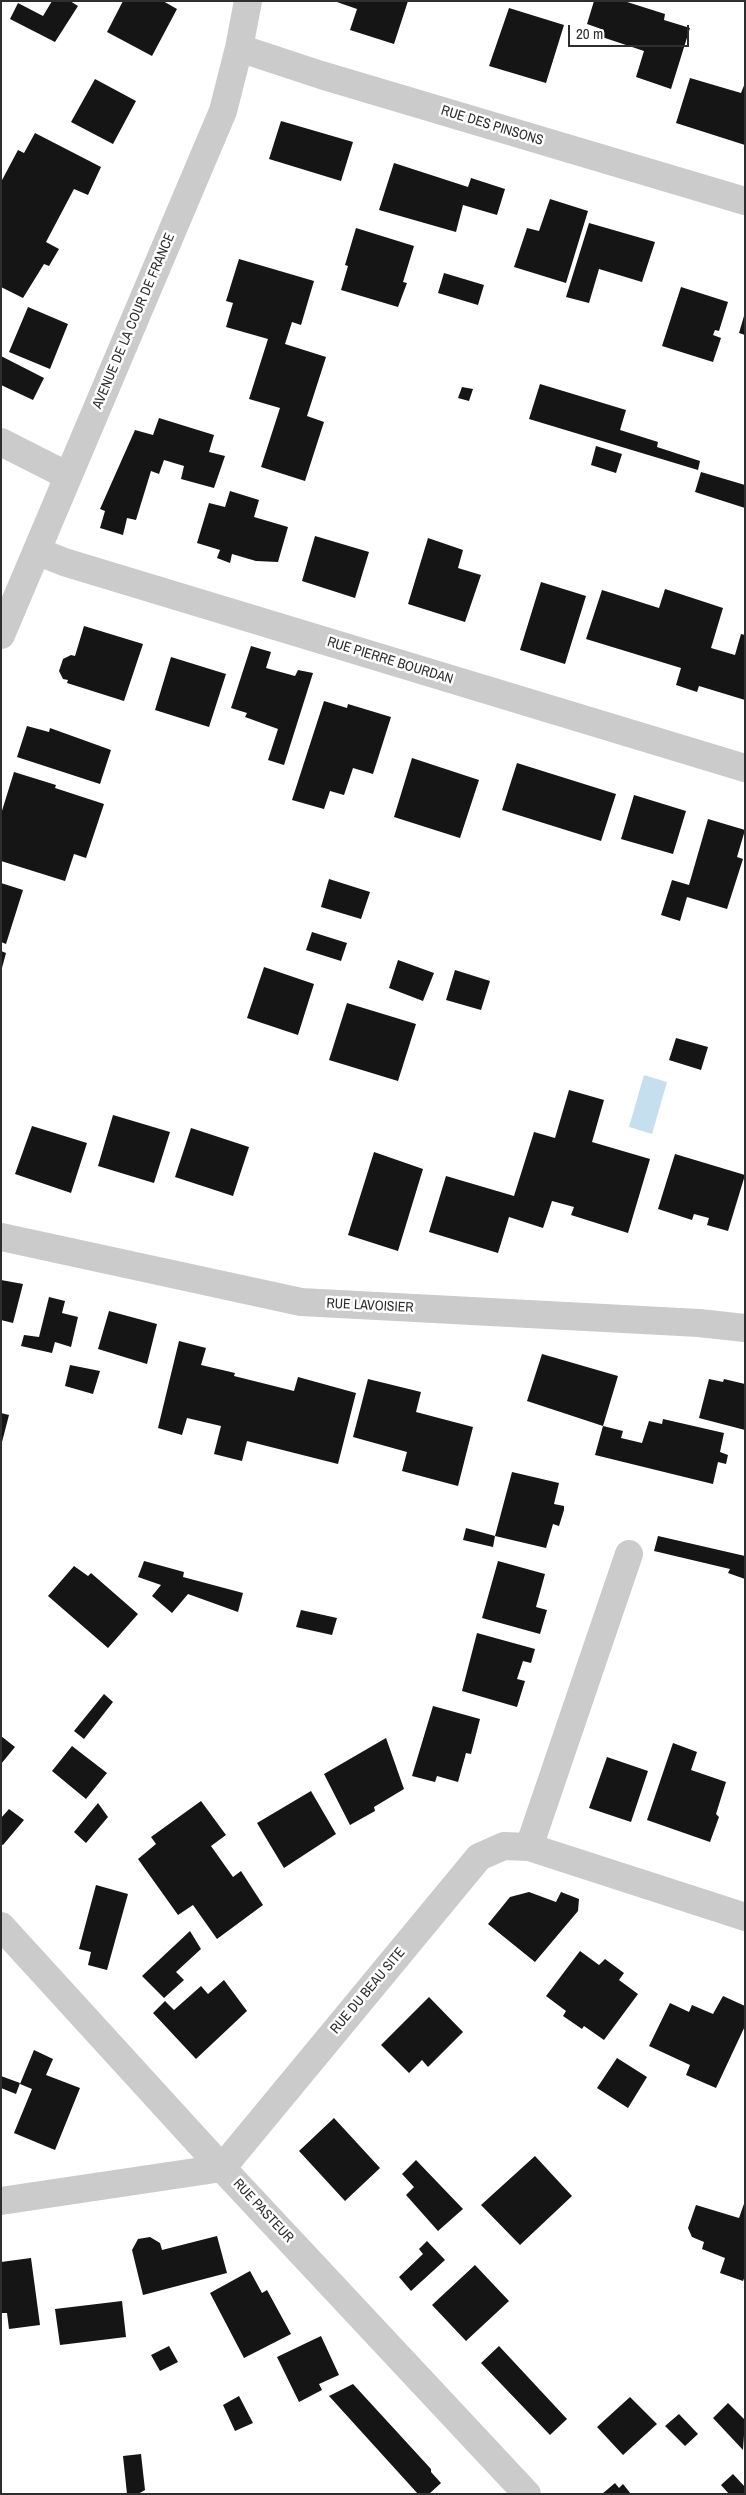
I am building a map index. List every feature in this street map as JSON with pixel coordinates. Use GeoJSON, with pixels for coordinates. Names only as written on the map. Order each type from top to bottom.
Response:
{"type":"FeatureCollection","features":[{"type":"Feature","properties":{"kind":"street","name":"AVENUE DE LA COUR DE FRANCE"},"geometry":{"type":"LineString","coordinates":[[1,635],[223,111],[239,48],[248,1]]}},
{"type":"Feature","properties":{"kind":"street","name":"RUE DES PINSONS"},"geometry":{"type":"LineString","coordinates":[[239,48],[330,78],[745,201]]}},
{"type":"Feature","properties":{"kind":"street"},"geometry":{"type":"LineString","coordinates":[[1,442],[68,476]]}},
{"type":"Feature","properties":{"kind":"street","name":"RUE PIERRE BOURDAN"},"geometry":{"type":"LineString","coordinates":[[37,551],[64,562],[745,768]]}},
{"type":"Feature","properties":{"kind":"street","name":"RUE LAVOISIER"},"geometry":{"type":"LineString","coordinates":[[1,1237],[301,1302],[699,1323],[745,1328]]}},
{"type":"Feature","properties":{"kind":"street"},"geometry":{"type":"LineString","coordinates":[[529,1847],[629,1554]]}},
{"type":"Feature","properties":{"kind":"street","name":"RUE DU BEAU SITE"},"geometry":{"type":"LineString","coordinates":[[222,2168],[479,1857],[504,1846],[529,1847],[745,1917]]}},
{"type":"Feature","properties":{"kind":"street","name":"RUE PASTEUR"},"geometry":{"type":"LineString","coordinates":[[1,1926],[222,2168],[527,2494]]}},
{"type":"Feature","properties":{"kind":"street"},"geometry":{"type":"LineString","coordinates":[[1,2201],[222,2168]]}},
{"type":"Feature","properties":{"kind":"water"},"geometry":{"type":"Polygon","coordinates":[[[644,1075],[667,1082],[652,1134],[629,1127],[644,1075]]]}},
{"type":"Feature","properties":{"kind":"building"},"geometry":{"type":"Polygon","coordinates":[[[52,1],[70,1],[78,6],[55,42],[10,19],[18,3],[43,16],[52,1]]]}},
{"type":"Feature","properties":{"kind":"building"},"geometry":{"type":"Polygon","coordinates":[[[123,1],[163,1],[177,9],[152,56],[107,32],[123,1]]]}},
{"type":"Feature","properties":{"kind":"building"},"geometry":{"type":"Polygon","coordinates":[[[334,1],[408,1],[394,44],[350,30],[357,9],[334,1]]]}},
{"type":"Feature","properties":{"kind":"building"},"geometry":{"type":"Polygon","coordinates":[[[594,1],[624,1],[665,14],[664,20],[690,28],[671,89],[636,77],[644,51],[602,37],[604,30],[587,24],[594,1]]]}},
{"type":"Feature","properties":{"kind":"building"},"geometry":{"type":"Polygon","coordinates":[[[509,8],[564,25],[546,83],[489,66],[509,8]]]}},
{"type":"Feature","properties":{"kind":"building"},"geometry":{"type":"Polygon","coordinates":[[[690,78],[741,93],[745,83],[745,145],[676,123],[690,78]]]}},
{"type":"Feature","properties":{"kind":"building"},"geometry":{"type":"Polygon","coordinates":[[[95,79],[136,101],[113,144],[71,122],[95,79]]]}},
{"type":"Feature","properties":{"kind":"building"},"geometry":{"type":"Polygon","coordinates":[[[281,121],[353,142],[341,181],[269,159],[281,121]]]}},
{"type":"Feature","properties":{"kind":"building"},"geometry":{"type":"Polygon","coordinates":[[[35,133],[101,167],[88,195],[74,189],[46,242],[59,249],[49,266],[44,264],[23,298],[1,287],[1,182],[18,150],[24,153],[35,133]]]}},
{"type":"Feature","properties":{"kind":"building"},"geometry":{"type":"Polygon","coordinates":[[[394,163],[468,187],[471,178],[505,189],[497,215],[463,205],[456,232],[379,210],[394,163]]]}},
{"type":"Feature","properties":{"kind":"building"},"geometry":{"type":"Polygon","coordinates":[[[550,199],[588,211],[566,283],[514,267],[527,228],[539,231],[550,199]]]}},
{"type":"Feature","properties":{"kind":"building"},"geometry":{"type":"Polygon","coordinates":[[[589,223],[655,242],[642,282],[599,269],[589,303],[566,297],[589,223]]]}},
{"type":"Feature","properties":{"kind":"building"},"geometry":{"type":"Polygon","coordinates":[[[356,228],[414,246],[403,282],[407,283],[398,307],[341,290],[348,266],[345,265],[356,228]]]}},
{"type":"Feature","properties":{"kind":"building"},"geometry":{"type":"Polygon","coordinates":[[[239,259],[314,281],[301,325],[292,322],[285,344],[326,357],[307,416],[324,422],[305,481],[261,467],[280,408],[249,399],[268,339],[226,327],[233,303],[226,301],[239,259]]]}},
{"type":"Feature","properties":{"kind":"building"},"geometry":{"type":"Polygon","coordinates":[[[444,273],[484,285],[478,305],[438,293],[444,273]]]}},
{"type":"Feature","properties":{"kind":"building"},"geometry":{"type":"Polygon","coordinates":[[[681,287],[728,302],[719,331],[715,330],[713,335],[721,338],[713,362],[662,346],[681,287]]]}},
{"type":"Feature","properties":{"kind":"building"},"geometry":{"type":"Polygon","coordinates":[[[28,307],[68,324],[50,369],[9,352],[28,307]]]}},
{"type":"Feature","properties":{"kind":"building"},"geometry":{"type":"Polygon","coordinates":[[[745,316],[745,335],[739,333],[745,316]]]}},
{"type":"Feature","properties":{"kind":"building"},"geometry":{"type":"Polygon","coordinates":[[[1,356],[44,378],[33,400],[1,385],[1,356]]]}},
{"type":"Feature","properties":{"kind":"building"},"geometry":{"type":"Polygon","coordinates":[[[540,384],[626,410],[620,430],[658,442],[657,447],[700,461],[698,470],[529,419],[540,384]]]}},
{"type":"Feature","properties":{"kind":"building"},"geometry":{"type":"Polygon","coordinates":[[[462,387],[473,389],[469,401],[458,398],[462,387]]]}},
{"type":"Feature","properties":{"kind":"building"},"geometry":{"type":"Polygon","coordinates":[[[159,418],[214,435],[209,452],[225,456],[214,488],[181,479],[184,466],[164,460],[159,474],[151,471],[136,520],[127,518],[123,535],[100,528],[105,511],[100,509],[135,430],[153,435],[159,418]]]}},
{"type":"Feature","properties":{"kind":"building"},"geometry":{"type":"Polygon","coordinates":[[[596,446],[622,454],[616,473],[591,465],[596,446]]]}},
{"type":"Feature","properties":{"kind":"building"},"geometry":{"type":"Polygon","coordinates":[[[701,472],[745,485],[745,508],[695,492],[701,472]]]}},
{"type":"Feature","properties":{"kind":"building"},"geometry":{"type":"Polygon","coordinates":[[[230,491],[259,500],[254,517],[288,527],[278,562],[256,561],[232,554],[230,563],[217,558],[220,550],[197,543],[209,503],[225,507],[230,491]]]}},
{"type":"Feature","properties":{"kind":"building"},"geometry":{"type":"Polygon","coordinates":[[[315,536],[369,552],[355,598],[302,581],[315,536]]]}},
{"type":"Feature","properties":{"kind":"building"},"geometry":{"type":"Polygon","coordinates":[[[428,538],[463,550],[458,568],[481,575],[465,622],[408,604],[428,538]]]}},
{"type":"Feature","properties":{"kind":"building"},"geometry":{"type":"Polygon","coordinates":[[[541,582],[586,596],[565,664],[520,650],[541,582]]]}},
{"type":"Feature","properties":{"kind":"building"},"geometry":{"type":"Polygon","coordinates":[[[665,589],[723,608],[711,648],[735,655],[741,634],[745,635],[745,700],[699,686],[697,692],[676,685],[681,668],[586,639],[602,590],[659,608],[665,589]]]}},
{"type":"Feature","properties":{"kind":"building"},"geometry":{"type":"Polygon","coordinates":[[[84,626],[143,644],[124,701],[67,683],[68,680],[63,679],[59,671],[63,659],[71,655],[75,656],[84,626]]]}},
{"type":"Feature","properties":{"kind":"building"},"geometry":{"type":"Polygon","coordinates":[[[251,646],[271,652],[266,668],[295,676],[298,670],[313,673],[284,765],[268,760],[278,729],[245,717],[247,713],[231,708],[251,646]]]}},
{"type":"Feature","properties":{"kind":"building"},"geometry":{"type":"Polygon","coordinates":[[[171,657],[226,674],[209,727],[155,710],[171,657]]]}},
{"type":"Feature","properties":{"kind":"building"},"geometry":{"type":"Polygon","coordinates":[[[324,701],[347,708],[348,704],[391,717],[373,774],[353,768],[344,795],[330,791],[324,809],[292,800],[324,701]]]}},
{"type":"Feature","properties":{"kind":"building"},"geometry":{"type":"Polygon","coordinates":[[[27,726],[49,732],[50,728],[111,750],[100,784],[17,757],[27,726]]]}},
{"type":"Feature","properties":{"kind":"building"},"geometry":{"type":"Polygon","coordinates":[[[412,758],[479,780],[460,838],[394,817],[412,758]]]}},
{"type":"Feature","properties":{"kind":"building"},"geometry":{"type":"Polygon","coordinates":[[[517,763],[616,794],[601,841],[502,810],[517,763]]]}},
{"type":"Feature","properties":{"kind":"building"},"geometry":{"type":"Polygon","coordinates":[[[14,772],[56,785],[55,788],[104,804],[86,858],[74,854],[65,881],[1,861],[1,814],[14,772]]]}},
{"type":"Feature","properties":{"kind":"building"},"geometry":{"type":"Polygon","coordinates":[[[634,795],[686,811],[673,854],[621,839],[634,795]]]}},
{"type":"Feature","properties":{"kind":"building"},"geometry":{"type":"Polygon","coordinates":[[[708,819],[745,830],[737,857],[743,859],[727,909],[687,897],[680,921],[661,915],[672,880],[689,885],[708,819]]]}},
{"type":"Feature","properties":{"kind":"building"},"geometry":{"type":"Polygon","coordinates":[[[329,879],[370,892],[361,919],[321,907],[329,879]]]}},
{"type":"Feature","properties":{"kind":"building"},"geometry":{"type":"Polygon","coordinates":[[[1,883],[23,890],[6,944],[1,942],[1,883]]]}},
{"type":"Feature","properties":{"kind":"building"},"geometry":{"type":"Polygon","coordinates":[[[312,932],[347,943],[341,961],[306,950],[312,932]]]}},
{"type":"Feature","properties":{"kind":"building"},"geometry":{"type":"Polygon","coordinates":[[[1,951],[6,953],[2,968],[1,968],[1,951]]]}},
{"type":"Feature","properties":{"kind":"building"},"geometry":{"type":"Polygon","coordinates":[[[398,960],[434,973],[423,1001],[389,988],[398,960]]]}},
{"type":"Feature","properties":{"kind":"building"},"geometry":{"type":"Polygon","coordinates":[[[264,967],[314,984],[298,1035],[247,1018],[264,967]]]}},
{"type":"Feature","properties":{"kind":"building"},"geometry":{"type":"Polygon","coordinates":[[[455,970],[490,981],[481,1010],[446,1000],[455,970]]]}},
{"type":"Feature","properties":{"kind":"building"},"geometry":{"type":"Polygon","coordinates":[[[347,1003],[416,1024],[398,1081],[329,1060],[347,1003]]]}},
{"type":"Feature","properties":{"kind":"building"},"geometry":{"type":"Polygon","coordinates":[[[676,1038],[708,1047],[701,1070],[669,1060],[676,1038]]]}},
{"type":"Feature","properties":{"kind":"building"},"geometry":{"type":"Polygon","coordinates":[[[569,1090],[604,1100],[592,1142],[650,1159],[628,1233],[571,1215],[574,1207],[552,1201],[543,1228],[509,1217],[498,1253],[429,1232],[446,1176],[514,1196],[534,1132],[555,1138],[569,1090]]]}},
{"type":"Feature","properties":{"kind":"building"},"geometry":{"type":"Polygon","coordinates":[[[113,1115],[170,1132],[154,1183],[98,1166],[113,1115]]]}},
{"type":"Feature","properties":{"kind":"building"},"geometry":{"type":"Polygon","coordinates":[[[32,1126],[87,1143],[71,1193],[15,1174],[32,1126]]]}},
{"type":"Feature","properties":{"kind":"building"},"geometry":{"type":"Polygon","coordinates":[[[191,1128],[249,1147],[233,1196],[175,1177],[191,1128]]]}},
{"type":"Feature","properties":{"kind":"building"},"geometry":{"type":"Polygon","coordinates":[[[374,1152],[423,1169],[398,1251],[348,1235],[374,1152]]]}},
{"type":"Feature","properties":{"kind":"building"},"geometry":{"type":"Polygon","coordinates":[[[675,1154],[745,1175],[728,1231],[707,1225],[709,1218],[694,1214],[692,1220],[658,1209],[675,1154]]]}},
{"type":"Feature","properties":{"kind":"building"},"geometry":{"type":"Polygon","coordinates":[[[1,1280],[23,1284],[13,1323],[1,1320],[1,1280]]]}},
{"type":"Feature","properties":{"kind":"building"},"geometry":{"type":"Polygon","coordinates":[[[49,1297],[65,1301],[62,1313],[78,1317],[71,1347],[55,1342],[52,1353],[21,1346],[24,1335],[39,1337],[49,1297]]]}},
{"type":"Feature","properties":{"kind":"building"},"geometry":{"type":"Polygon","coordinates":[[[109,1311],[157,1324],[147,1364],[98,1349],[109,1311]]]}},
{"type":"Feature","properties":{"kind":"building"},"geometry":{"type":"Polygon","coordinates":[[[179,1341],[206,1348],[201,1365],[235,1373],[234,1376],[294,1391],[298,1377],[356,1393],[338,1464],[247,1441],[242,1461],[214,1454],[221,1426],[187,1418],[182,1435],[158,1428],[179,1341]]]}},
{"type":"Feature","properties":{"kind":"building"},"geometry":{"type":"Polygon","coordinates":[[[542,1354],[618,1376],[603,1426],[527,1401],[542,1354]]]}},
{"type":"Feature","properties":{"kind":"building"},"geometry":{"type":"Polygon","coordinates":[[[70,1365],[100,1371],[93,1394],[65,1386],[70,1365]]]}},
{"type":"Feature","properties":{"kind":"building"},"geometry":{"type":"Polygon","coordinates":[[[368,1379],[421,1392],[416,1412],[473,1427],[458,1486],[402,1471],[407,1452],[353,1437],[368,1379]]]}},
{"type":"Feature","properties":{"kind":"building"},"geometry":{"type":"Polygon","coordinates":[[[709,1379],[723,1382],[724,1379],[745,1384],[745,1430],[699,1418],[709,1379]]]}},
{"type":"Feature","properties":{"kind":"building"},"geometry":{"type":"Polygon","coordinates":[[[1,1413],[9,1415],[2,1442],[1,1442],[1,1413]]]}},
{"type":"Feature","properties":{"kind":"building"},"geometry":{"type":"Polygon","coordinates":[[[663,1419],[724,1433],[720,1452],[728,1455],[726,1464],[718,1462],[713,1484],[595,1455],[603,1426],[623,1431],[621,1438],[642,1443],[649,1421],[662,1424],[663,1419]]]}},
{"type":"Feature","properties":{"kind":"building"},"geometry":{"type":"Polygon","coordinates":[[[512,1472],[559,1483],[554,1504],[564,1506],[564,1510],[559,1526],[553,1524],[546,1548],[495,1536],[512,1472]]]}},
{"type":"Feature","properties":{"kind":"building"},"geometry":{"type":"Polygon","coordinates":[[[466,1528],[495,1536],[493,1547],[463,1540],[466,1528]]]}},
{"type":"Feature","properties":{"kind":"building"},"geometry":{"type":"Polygon","coordinates":[[[658,1536],[745,1556],[745,1579],[728,1573],[730,1569],[654,1551],[658,1536]]]}},
{"type":"Feature","properties":{"kind":"building"},"geometry":{"type":"Polygon","coordinates":[[[144,1561],[184,1572],[183,1577],[243,1593],[238,1612],[188,1594],[172,1613],[152,1596],[161,1585],[138,1577],[144,1561]]]}},
{"type":"Feature","properties":{"kind":"building"},"geometry":{"type":"Polygon","coordinates":[[[498,1561],[545,1574],[536,1607],[547,1610],[540,1634],[482,1618],[498,1561]]]}},
{"type":"Feature","properties":{"kind":"building"},"geometry":{"type":"Polygon","coordinates":[[[74,1566],[88,1576],[91,1573],[138,1614],[108,1648],[48,1596],[74,1566]]]}},
{"type":"Feature","properties":{"kind":"building"},"geometry":{"type":"Polygon","coordinates":[[[301,1610],[337,1618],[332,1635],[296,1627],[301,1610]]]}},
{"type":"Feature","properties":{"kind":"building"},"geometry":{"type":"Polygon","coordinates":[[[477,1633],[535,1649],[531,1663],[523,1661],[517,1679],[525,1681],[517,1707],[462,1691],[477,1633]]]}},
{"type":"Feature","properties":{"kind":"building"},"geometry":{"type":"Polygon","coordinates":[[[104,1694],[113,1702],[84,1739],[74,1731],[104,1694]]]}},
{"type":"Feature","properties":{"kind":"building"},"geometry":{"type":"Polygon","coordinates":[[[433,1706],[480,1719],[471,1754],[466,1753],[458,1782],[437,1776],[435,1782],[412,1776],[433,1706]]]}},
{"type":"Feature","properties":{"kind":"building"},"geometry":{"type":"Polygon","coordinates":[[[1,1736],[15,1747],[1,1764],[1,1736]]]}},
{"type":"Feature","properties":{"kind":"building"},"geometry":{"type":"Polygon","coordinates":[[[386,1738],[404,1789],[374,1807],[375,1811],[350,1825],[324,1774],[386,1738]]]}},
{"type":"Feature","properties":{"kind":"building"},"geometry":{"type":"Polygon","coordinates":[[[673,1743],[697,1752],[691,1770],[726,1782],[716,1814],[719,1817],[710,1842],[647,1820],[673,1743]]]}},
{"type":"Feature","properties":{"kind":"building"},"geometry":{"type":"Polygon","coordinates":[[[72,1746],[107,1773],[86,1799],[52,1771],[72,1746]]]}},
{"type":"Feature","properties":{"kind":"building"},"geometry":{"type":"Polygon","coordinates":[[[607,1757],[648,1771],[631,1822],[589,1808],[607,1757]]]}},
{"type":"Feature","properties":{"kind":"building"},"geometry":{"type":"Polygon","coordinates":[[[311,1791],[336,1834],[284,1868],[257,1823],[311,1791]]]}},
{"type":"Feature","properties":{"kind":"building"},"geometry":{"type":"Polygon","coordinates":[[[201,1801],[226,1835],[211,1846],[233,1877],[241,1871],[263,1905],[217,1939],[193,1905],[178,1915],[138,1859],[156,1844],[151,1837],[201,1801]]]}},
{"type":"Feature","properties":{"kind":"building"},"geometry":{"type":"Polygon","coordinates":[[[98,1803],[108,1817],[86,1843],[74,1832],[98,1803]]]}},
{"type":"Feature","properties":{"kind":"building"},"geometry":{"type":"Polygon","coordinates":[[[9,1809],[24,1820],[3,1845],[1,1844],[1,1818],[9,1809]]]}},
{"type":"Feature","properties":{"kind":"building"},"geometry":{"type":"Polygon","coordinates":[[[96,1885],[128,1894],[107,1970],[88,1965],[91,1952],[79,1949],[96,1885]]]}},
{"type":"Feature","properties":{"kind":"building"},"geometry":{"type":"Polygon","coordinates":[[[529,1892],[556,1902],[561,1892],[579,1899],[578,1911],[535,1962],[488,1924],[510,1897],[529,1892]]]}},
{"type":"Feature","properties":{"kind":"building"},"geometry":{"type":"Polygon","coordinates":[[[190,1931],[201,1949],[176,1972],[184,1980],[164,1998],[142,1976],[190,1931]]]}},
{"type":"Feature","properties":{"kind":"building"},"geometry":{"type":"Polygon","coordinates":[[[580,1951],[599,1965],[605,1959],[624,1973],[619,1980],[638,1994],[604,2040],[584,2026],[582,2029],[563,2016],[566,2011],[546,1996],[580,1951]]]}},
{"type":"Feature","properties":{"kind":"building"},"geometry":{"type":"Polygon","coordinates":[[[224,1980],[247,2011],[196,2059],[153,2013],[165,2001],[174,2010],[201,1986],[208,1994],[224,1980]]]}},
{"type":"Feature","properties":{"kind":"building"},"geometry":{"type":"Polygon","coordinates":[[[723,1996],[745,2006],[745,2026],[716,2088],[686,2075],[690,2065],[649,2046],[670,2003],[689,2012],[692,2005],[713,2014],[723,1996]]]}},
{"type":"Feature","properties":{"kind":"building"},"geometry":{"type":"Polygon","coordinates":[[[429,1997],[463,2032],[428,2067],[422,2060],[409,2073],[381,2045],[429,1997]]]}},
{"type":"Feature","properties":{"kind":"building"},"geometry":{"type":"Polygon","coordinates":[[[34,2050],[53,2059],[46,2075],[80,2088],[55,2150],[14,2133],[32,2089],[20,2084],[34,2050]]]}},
{"type":"Feature","properties":{"kind":"building"},"geometry":{"type":"Polygon","coordinates":[[[617,2058],[647,2077],[628,2108],[597,2088],[617,2058]]]}},
{"type":"Feature","properties":{"kind":"building"},"geometry":{"type":"Polygon","coordinates":[[[1,2076],[20,2083],[16,2094],[1,2088],[1,2076]]]}},
{"type":"Feature","properties":{"kind":"building"},"geometry":{"type":"Polygon","coordinates":[[[334,2118],[380,2168],[345,2201],[299,2151],[334,2118]]]}},
{"type":"Feature","properties":{"kind":"building"},"geometry":{"type":"Polygon","coordinates":[[[535,2156],[572,2196],[520,2245],[481,2205],[535,2156]]]}},
{"type":"Feature","properties":{"kind":"building"},"geometry":{"type":"Polygon","coordinates":[[[416,2160],[463,2209],[438,2231],[406,2195],[414,2187],[402,2174],[416,2160]]]}},
{"type":"Feature","properties":{"kind":"building"},"geometry":{"type":"Polygon","coordinates":[[[745,2201],[745,2276],[743,2281],[720,2273],[725,2258],[702,2249],[704,2242],[692,2237],[688,2228],[696,2205],[739,2218],[745,2201]]]}},
{"type":"Feature","properties":{"kind":"building"},"geometry":{"type":"Polygon","coordinates":[[[217,2236],[227,2273],[143,2295],[132,2250],[138,2239],[150,2237],[160,2243],[162,2250],[217,2236]]]}},
{"type":"Feature","properties":{"kind":"building"},"geometry":{"type":"Polygon","coordinates":[[[427,2241],[445,2260],[411,2291],[399,2277],[423,2254],[419,2249],[427,2241]]]}},
{"type":"Feature","properties":{"kind":"building"},"geometry":{"type":"Polygon","coordinates":[[[31,2258],[40,2325],[9,2329],[7,2313],[1,2313],[1,2262],[31,2258]]]}},
{"type":"Feature","properties":{"kind":"building"},"geometry":{"type":"Polygon","coordinates":[[[475,2265],[509,2301],[466,2341],[432,2305],[475,2265]]]}},
{"type":"Feature","properties":{"kind":"building"},"geometry":{"type":"Polygon","coordinates":[[[250,2271],[262,2293],[267,2290],[291,2334],[244,2358],[210,2293],[250,2271]]]}},
{"type":"Feature","properties":{"kind":"building"},"geometry":{"type":"Polygon","coordinates":[[[122,2301],[126,2337],[60,2345],[55,2309],[122,2301]]]}},
{"type":"Feature","properties":{"kind":"building"},"geometry":{"type":"Polygon","coordinates":[[[321,2336],[339,2375],[319,2384],[322,2390],[299,2402],[277,2357],[321,2336]]]}},
{"type":"Feature","properties":{"kind":"building"},"geometry":{"type":"Polygon","coordinates":[[[169,2346],[178,2362],[160,2371],[151,2355],[169,2346]]]}},
{"type":"Feature","properties":{"kind":"building"},"geometry":{"type":"Polygon","coordinates":[[[499,2346],[567,2419],[550,2435],[481,2363],[499,2346]]]}},
{"type":"Feature","properties":{"kind":"building"},"geometry":{"type":"Polygon","coordinates":[[[353,2384],[431,2469],[431,2472],[441,2483],[429,2494],[418,2494],[329,2396],[353,2384]]]}},
{"type":"Feature","properties":{"kind":"building"},"geometry":{"type":"Polygon","coordinates":[[[239,2396],[253,2423],[235,2431],[223,2405],[239,2396]]]}},
{"type":"Feature","properties":{"kind":"building"},"geometry":{"type":"Polygon","coordinates":[[[630,2397],[657,2424],[623,2455],[597,2427],[630,2397]]]}},
{"type":"Feature","properties":{"kind":"building"},"geometry":{"type":"Polygon","coordinates":[[[728,2403],[745,2420],[743,2450],[713,2418],[728,2403]]]}},
{"type":"Feature","properties":{"kind":"building"},"geometry":{"type":"Polygon","coordinates":[[[679,2414],[698,2434],[685,2446],[665,2426],[679,2414]]]}},
{"type":"Feature","properties":{"kind":"building"},"geometry":{"type":"Polygon","coordinates":[[[141,2454],[145,2490],[138,2494],[127,2494],[123,2456],[141,2454]]]}},
{"type":"Feature","properties":{"kind":"building"},"geometry":{"type":"Polygon","coordinates":[[[733,2474],[745,2487],[745,2494],[729,2494],[721,2485],[733,2474]]]}},
{"type":"Feature","properties":{"kind":"building"},"geometry":{"type":"Polygon","coordinates":[[[615,2483],[619,2488],[623,2484],[631,2494],[602,2494],[615,2483]]]}}]}
